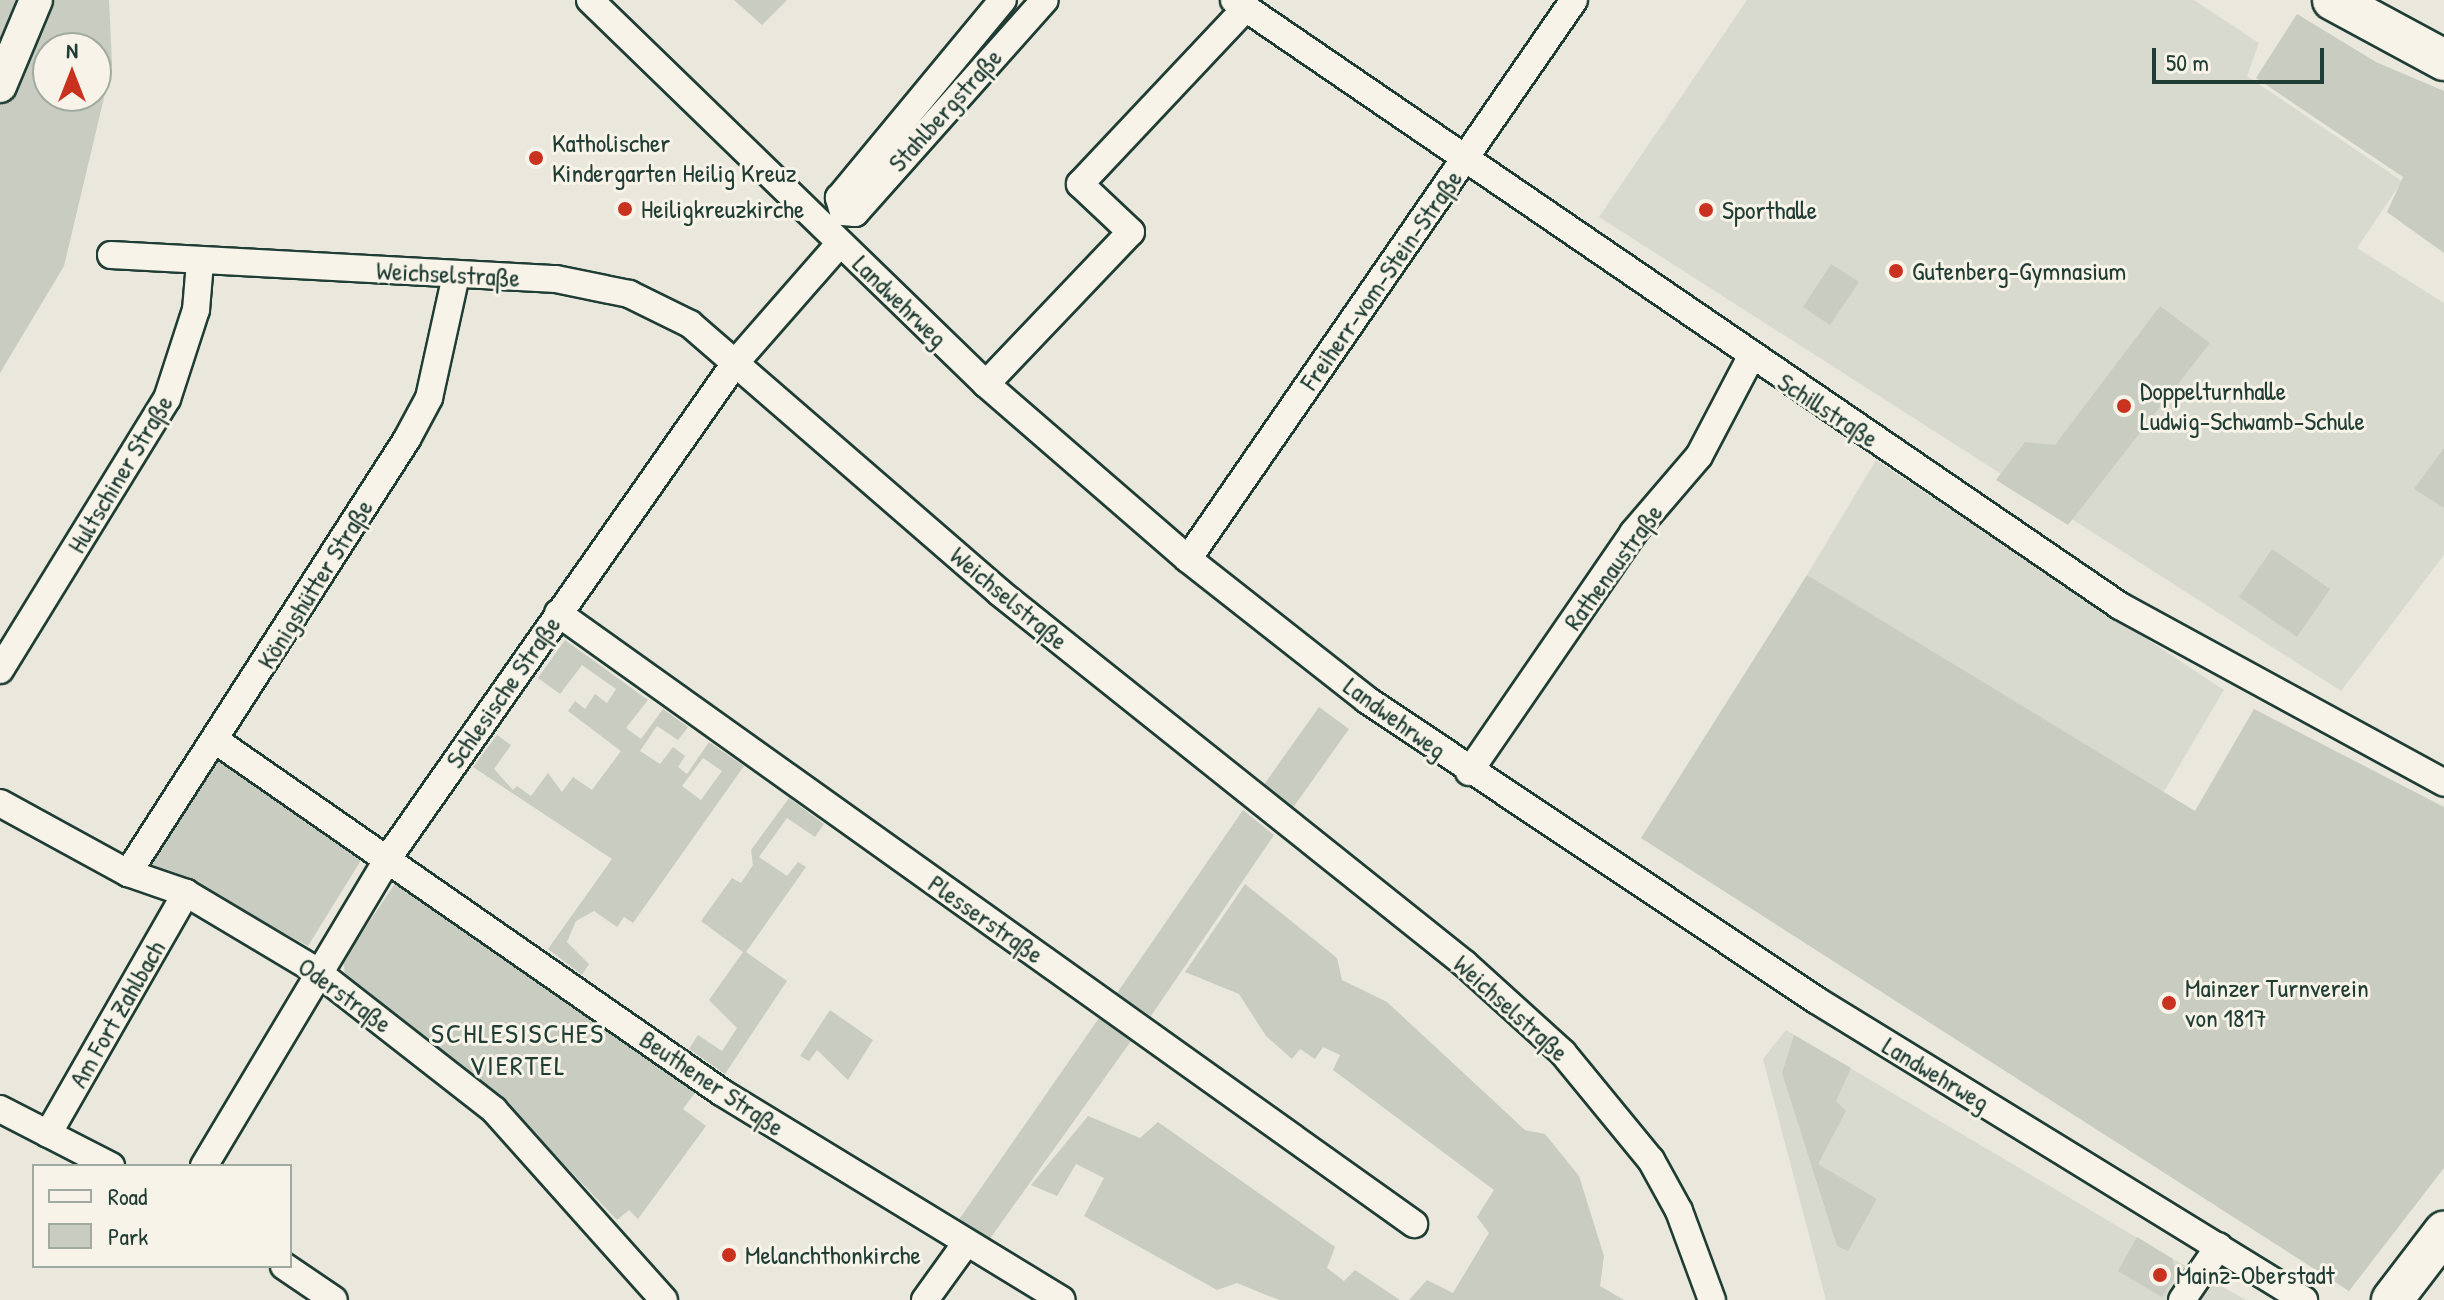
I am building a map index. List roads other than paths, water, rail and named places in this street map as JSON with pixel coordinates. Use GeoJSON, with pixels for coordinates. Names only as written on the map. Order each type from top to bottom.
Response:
{"type":"FeatureCollection","features":[{"type":"Feature","properties":{"kind":"main road"},"geometry":{"type":"LineString","coordinates":[[2333,0],[2444,60]]}},
{"type":"Feature","properties":{"kind":"main road"},"geometry":{"type":"LineString","coordinates":[[2392,1300],[2444,1232]]}},
{"type":"Feature","properties":{"kind":"street"},"geometry":{"type":"LineString","coordinates":[[0,86],[36,0]]}},
{"type":"Feature","properties":{"kind":"street","name":"Landwehrweg"},"geometry":{"type":"LineString","coordinates":[[590,0],[837,229],[986,384],[1188,559],[1469,772],[1816,1000],[2304,1300]]}},
{"type":"Feature","properties":{"kind":"street","name":"Stahlbergstraße"},"geometry":{"type":"LineString","coordinates":[[837,229],[839,198],[1003,0]]}},
{"type":"Feature","properties":{"kind":"street","name":"Stahlbergstraße"},"geometry":{"type":"LineString","coordinates":[[837,229],[855,213],[1045,0]]}},
{"type":"Feature","properties":{"kind":"street","name":"Freiherr-vom-Stein-Straße"},"geometry":{"type":"LineString","coordinates":[[1188,559],[1574,0]]}},
{"type":"Feature","properties":{"kind":"street"},"geometry":{"type":"LineString","coordinates":[[986,384],[1131,232],[1080,184],[1240,4]]}},
{"type":"Feature","properties":{"kind":"street","name":"Schillstraße"},"geometry":{"type":"LineString","coordinates":[[1240,4],[1750,359],[2120,606],[2444,783]]}},
{"type":"Feature","properties":{"kind":"street","name":"Schlesische Straße"},"geometry":{"type":"LineString","coordinates":[[205,1164],[315,970],[388,858],[736,362],[837,229]]}},
{"type":"Feature","properties":{"kind":"street","name":"Weichselstraße"},"geometry":{"type":"LineString","coordinates":[[111,255],[556,279],[629,294],[690,324],[999,592],[1465,964],[1563,1053],[1651,1160],[1679,1211],[1712,1300]]}},
{"type":"Feature","properties":{"kind":"street","name":"Hultschiner Straße"},"geometry":{"type":"LineString","coordinates":[[0,670],[167,399],[196,310],[200,262]]}},
{"type":"Feature","properties":{"kind":"street","name":"Königshütter Straße"},"geometry":{"type":"LineString","coordinates":[[128,873],[429,398],[456,275]]}},
{"type":"Feature","properties":{"kind":"street","name":"Rathenaustraße"},"geometry":{"type":"LineString","coordinates":[[1469,772],[1633,533],[1699,456],[1750,359]]}},
{"type":"Feature","properties":{"kind":"street","name":"Plesserstraße"},"geometry":{"type":"LineString","coordinates":[[558,613],[1414,1224]]}},
{"type":"Feature","properties":{"kind":"street","name":"Beuthener Straße"},"geometry":{"type":"LineString","coordinates":[[215,740],[721,1092],[964,1246],[1062,1300]]}},
{"type":"Feature","properties":{"kind":"street","name":"Oderstraße"},"geometry":{"type":"LineString","coordinates":[[0,803],[128,873],[186,893],[315,970],[494,1110],[664,1300]]}},
{"type":"Feature","properties":{"kind":"street","name":"Am Fort Zahlbach"},"geometry":{"type":"LineString","coordinates":[[48,1134],[186,893]]}},
{"type":"Feature","properties":{"kind":"street"},"geometry":{"type":"LineString","coordinates":[[0,1109],[107,1164]]}},
{"type":"Feature","properties":{"kind":"street"},"geometry":{"type":"LineString","coordinates":[[925,1300],[964,1246]]}},
{"type":"Feature","properties":{"kind":"street"},"geometry":{"type":"LineString","coordinates":[[2182,1300],[2219,1246]]}},
{"type":"Feature","properties":{"kind":"street"},"geometry":{"type":"LineString","coordinates":[[287,1268],[334,1300]]}},
{"type":"Feature","properties":{"kind":"place","name":"Katholischer Kindergarten Heilig Kreuz"},"geometry":{"type":"Point","coordinates":[536,158]}},
{"type":"Feature","properties":{"kind":"place","name":"Heiligkreuzkirche"},"geometry":{"type":"Point","coordinates":[625,209]}},
{"type":"Feature","properties":{"kind":"place","name":"Sporthalle"},"geometry":{"type":"Point","coordinates":[1706,210]}},
{"type":"Feature","properties":{"kind":"place","name":"Gutenberg-Gymnasium"},"geometry":{"type":"Point","coordinates":[1896,271]}},
{"type":"Feature","properties":{"kind":"place","name":"Doppelturnhalle Ludwig-Schwamb-Schule"},"geometry":{"type":"Point","coordinates":[2124,406]}},
{"type":"Feature","properties":{"kind":"place","name":"Mainzer Turnverein von 1817"},"geometry":{"type":"Point","coordinates":[2169,1003]}},
{"type":"Feature","properties":{"kind":"place","name":"Melanchthonkirche"},"geometry":{"type":"Point","coordinates":[729,1255]}},
{"type":"Feature","properties":{"kind":"place","name":"Mainz-Oberstadt"},"geometry":{"type":"Point","coordinates":[2160,1275]}},
{"type":"Feature","properties":{"kind":"district","name":"SCHLESISCHES VIERTEL"},"geometry":{"type":"Point","coordinates":[518,1049]}}]}
